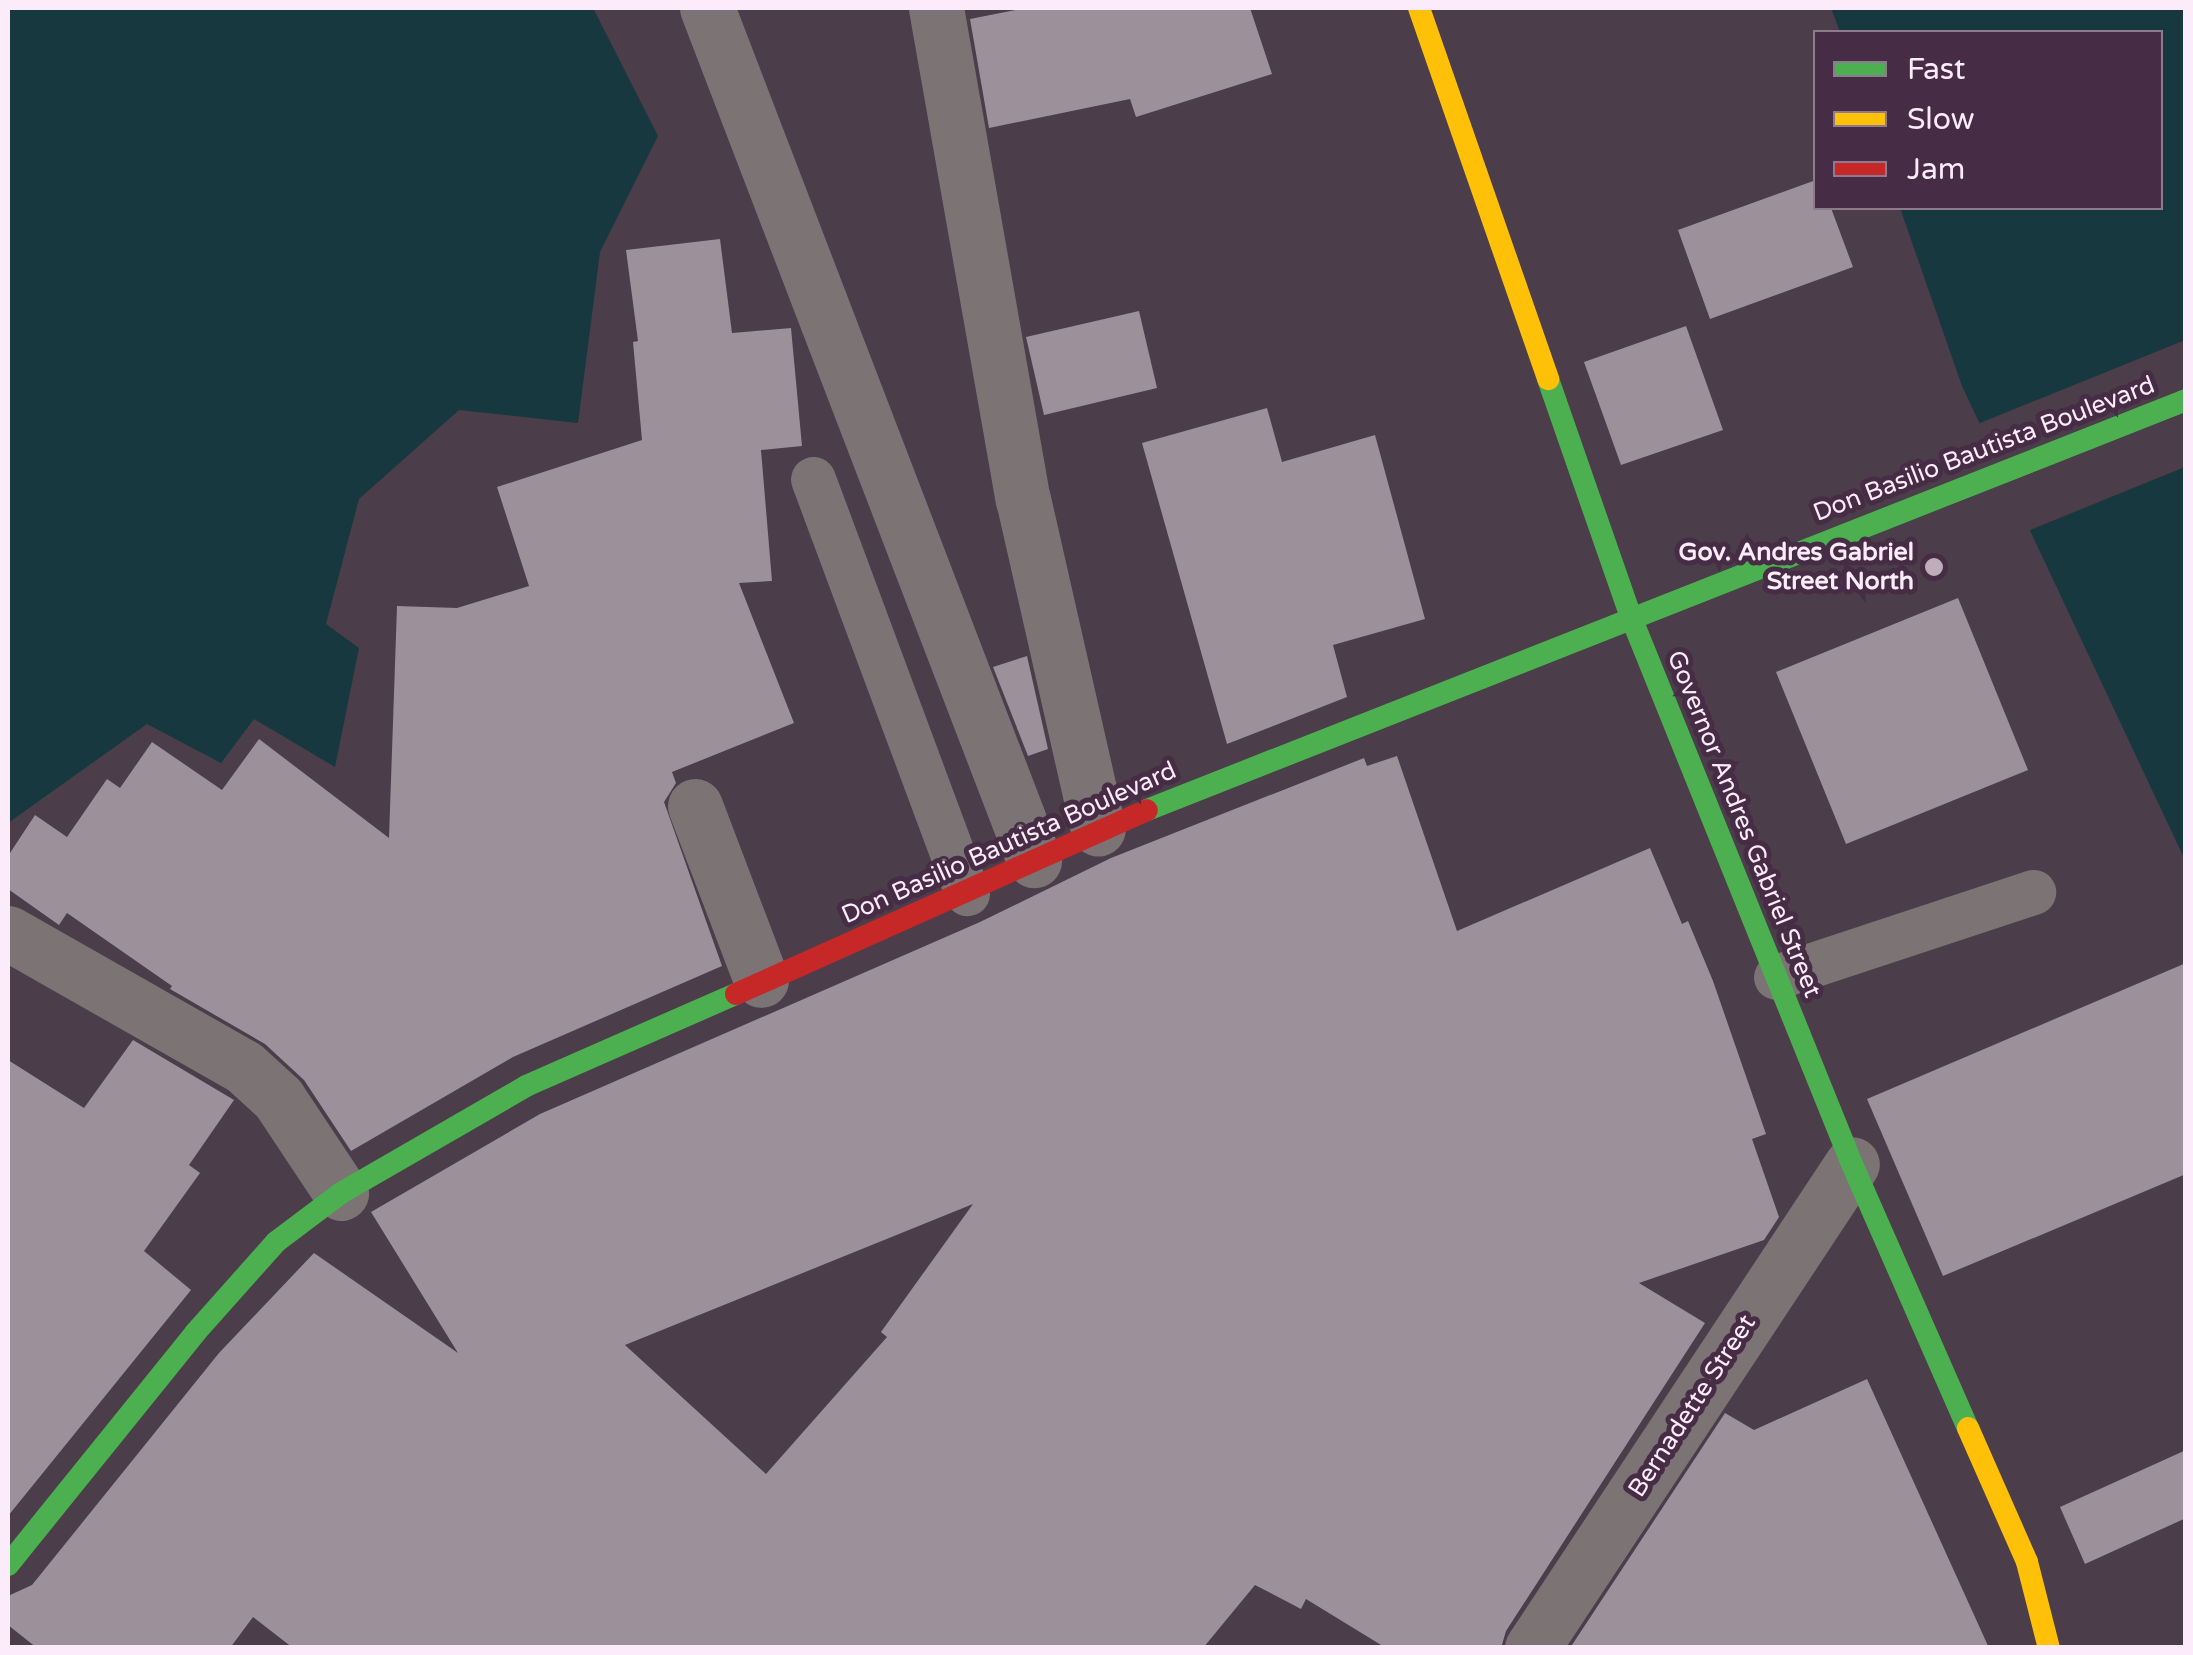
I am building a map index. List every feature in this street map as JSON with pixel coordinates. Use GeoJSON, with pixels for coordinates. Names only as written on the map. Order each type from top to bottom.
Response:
{"type":"FeatureCollection","features":[{"type":"Feature","properties":{"kind":"main road","name":"Governor Andres Gabriel Street"},"geometry":{"type":"LineString","coordinates":[[1418,8],[1631,617],[1852,1164],[2027,1562],[2049,1648]]}},
{"type":"Feature","properties":{"kind":"main road","name":"Don Basilio Bautista Boulevard"},"geometry":{"type":"LineString","coordinates":[[8,1565],[264,1255],[341,1193],[526,1086],[967,893],[1098,829],[2186,400]]}},
{"type":"Feature","properties":{"kind":"street"},"geometry":{"type":"LineString","coordinates":[[707,8],[1034,860]]}},
{"type":"Feature","properties":{"kind":"street"},"geometry":{"type":"LineString","coordinates":[[936,8],[1024,499],[1098,829]]}},
{"type":"Feature","properties":{"kind":"street"},"geometry":{"type":"LineString","coordinates":[[695,806],[762,980]]}},
{"type":"Feature","properties":{"kind":"street"},"geometry":{"type":"LineString","coordinates":[[8,933],[244,1067],[278,1098],[341,1193]]}},
{"type":"Feature","properties":{"kind":"street","name":"Bernadette Street"},"geometry":{"type":"LineString","coordinates":[[1532,1648],[1852,1164]]}},
{"type":"Feature","properties":{"kind":"lane"},"geometry":{"type":"LineString","coordinates":[[813,479],[967,893]]}},
{"type":"Feature","properties":{"kind":"lane"},"geometry":{"type":"LineString","coordinates":[[1776,977],[2033,892]]}},
{"type":"Feature","properties":{"kind":"water"},"geometry":{"type":"Polygon","coordinates":[[[8,8],[593,8],[658,136],[600,252],[578,423],[459,410],[359,499],[326,624],[359,648],[335,767],[254,719],[221,763],[147,724],[8,823],[8,8]]]}},
{"type":"Feature","properties":{"kind":"water"},"geometry":{"type":"Polygon","coordinates":[[[1831,8],[2185,8],[2185,860],[1962,386],[1901,210],[2163,210],[2163,30],[1839,30],[1831,8]]]}},
{"type":"Feature","properties":{"kind":"pier"},"geometry":{"type":"Polygon","coordinates":[[[2185,340],[2185,467],[2025,532],[1975,425],[2185,340]]]}},
{"type":"Feature","properties":{"kind":"building"},"geometry":{"type":"Polygon","coordinates":[[[1026,8],[1250,8],[1272,74],[1136,117],[1130,99],[989,128],[970,19],[1026,8]]]}},
{"type":"Feature","properties":{"kind":"building"},"geometry":{"type":"Polygon","coordinates":[[[1813,181],[1813,210],[1832,210],[1853,267],[1710,319],[1678,230],[1813,181]]]}},
{"type":"Feature","properties":{"kind":"building"},"geometry":{"type":"Polygon","coordinates":[[[720,239],[732,333],[791,328],[802,446],[761,450],[772,581],[739,583],[794,723],[672,772],[676,783],[664,802],[722,966],[513,1057],[351,1151],[304,1080],[265,1044],[170,989],[172,986],[67,913],[59,925],[8,889],[8,856],[35,815],[67,837],[107,779],[120,788],[152,742],[222,790],[259,739],[389,838],[397,606],[457,608],[529,586],[497,487],[642,440],[633,342],[638,341],[626,250],[720,239]]]}},
{"type":"Feature","properties":{"kind":"building"},"geometry":{"type":"Polygon","coordinates":[[[1139,311],[1157,388],[1044,415],[1026,337],[1139,311]]]}},
{"type":"Feature","properties":{"kind":"building"},"geometry":{"type":"Polygon","coordinates":[[[1686,326],[1723,430],[1621,465],[1584,362],[1686,326]]]}},
{"type":"Feature","properties":{"kind":"building"},"geometry":{"type":"Polygon","coordinates":[[[1267,408],[1282,462],[1375,435],[1425,619],[1333,645],[1347,697],[1227,744],[1142,443],[1267,408]]]}},
{"type":"Feature","properties":{"kind":"building"},"geometry":{"type":"Polygon","coordinates":[[[1958,598],[2028,770],[1846,844],[1776,672],[1958,598]]]}},
{"type":"Feature","properties":{"kind":"building"},"geometry":{"type":"Polygon","coordinates":[[[1027,656],[1048,749],[1028,756],[993,667],[1027,656]]]}},
{"type":"Feature","properties":{"kind":"building"},"geometry":{"type":"Polygon","coordinates":[[[1397,756],[1457,931],[1650,848],[1682,924],[1688,921],[1713,981],[1766,1134],[1752,1139],[1779,1217],[1764,1240],[1639,1283],[1705,1323],[1506,1631],[1501,1648],[1386,1648],[1306,1599],[1301,1609],[1255,1585],[1203,1648],[293,1648],[253,1617],[230,1648],[37,1648],[8,1625],[8,1596],[32,1585],[219,1353],[314,1253],[458,1353],[371,1212],[540,1114],[980,922],[1111,858],[1364,758],[1367,766],[1397,756]],[[973,1204],[625,1345],[766,1474],[887,1337],[881,1332],[973,1204]]]}},
{"type":"Feature","properties":{"kind":"building"},"geometry":{"type":"Polygon","coordinates":[[[2186,963],[2186,1174],[1943,1276],[1867,1099],[2186,963]]]}},
{"type":"Feature","properties":{"kind":"building"},"geometry":{"type":"Polygon","coordinates":[[[133,1040],[234,1100],[189,1165],[200,1173],[144,1251],[191,1290],[8,1516],[8,1060],[84,1108],[133,1040]]]}},
{"type":"Feature","properties":{"kind":"building"},"geometry":{"type":"Polygon","coordinates":[[[1867,1379],[1989,1648],[1570,1648],[1725,1413],[1754,1430],[1867,1379]]]}},
{"type":"Feature","properties":{"kind":"building"},"geometry":{"type":"Polygon","coordinates":[[[2186,1450],[2186,1518],[2085,1564],[2060,1507],[2186,1450]]]}},
{"type":"Feature","properties":{"kind":"traffic: fast"},"geometry":{"type":"LineString","coordinates":[[1548,379],[1631,617],[1852,1164],[1968,1428]]}},
{"type":"Feature","properties":{"kind":"traffic: fast"},"geometry":{"type":"LineString","coordinates":[[1147,810],[2186,400]]}},
{"type":"Feature","properties":{"kind":"traffic: fast"},"geometry":{"type":"LineString","coordinates":[[8,1565],[195,1333],[276,1242],[341,1193],[526,1086],[736,994]]}},
{"type":"Feature","properties":{"kind":"traffic: slow"},"geometry":{"type":"LineString","coordinates":[[1419,8],[1548,379]]}},
{"type":"Feature","properties":{"kind":"traffic: slow"},"geometry":{"type":"LineString","coordinates":[[1968,1428],[2027,1562],[2049,1648]]}},
{"type":"Feature","properties":{"kind":"traffic: jam"},"geometry":{"type":"LineString","coordinates":[[736,994],[1147,810]]}},
{"type":"Feature","properties":{"kind":"place","name":"Gov. Andres Gabriel Street North"},"geometry":{"type":"Point","coordinates":[1934,567]}}]}
